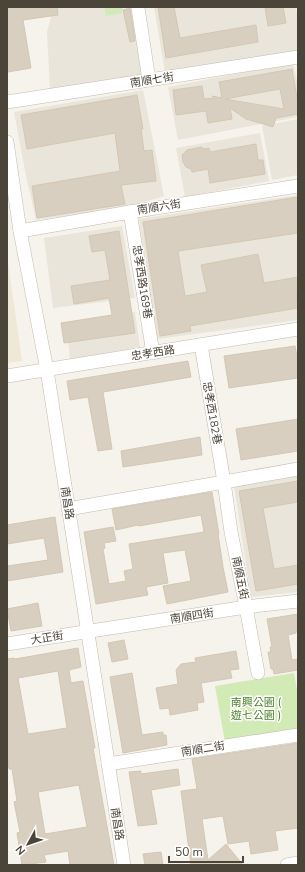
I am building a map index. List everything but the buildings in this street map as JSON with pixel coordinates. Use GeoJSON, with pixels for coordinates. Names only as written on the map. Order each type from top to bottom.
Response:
{"type":"FeatureCollection","features":[{"type":"Feature","properties":{"kind":"street"},"geometry":{"type":"LineString","coordinates":[[138,8],[149,80]]}},
{"type":"Feature","properties":{"kind":"street","name":"南順七街"},"geometry":{"type":"LineString","coordinates":[[7,102],[298,57]]}},
{"type":"Feature","properties":{"kind":"street","name":"南昌路"},"geometry":{"type":"LineString","coordinates":[[7,142],[20,231],[47,370],[124,865]]}},
{"type":"Feature","properties":{"kind":"street","name":"南順六街"},"geometry":{"type":"LineString","coordinates":[[20,231],[298,186]]}},
{"type":"Feature","properties":{"kind":"street","name":"忠孝西路169巷"},"geometry":{"type":"LineString","coordinates":[[130,212],[153,353]]}},
{"type":"Feature","properties":{"kind":"street","name":"忠孝西路"},"geometry":{"type":"LineString","coordinates":[[7,376],[298,329]]}},
{"type":"Feature","properties":{"kind":"street","name":"忠孝西182巷"},"geometry":{"type":"LineString","coordinates":[[201,345],[224,482]]}},
{"type":"Feature","properties":{"kind":"street"},"geometry":{"type":"LineString","coordinates":[[68,509],[298,469]]}},
{"type":"Feature","properties":{"kind":"street","name":"南順五街"},"geometry":{"type":"LineString","coordinates":[[224,482],[231,532],[258,673]]}},
{"type":"Feature","properties":{"kind":"street","name":"南順四街"},"geometry":{"type":"LineString","coordinates":[[87,632],[246,607],[298,601]]}},
{"type":"Feature","properties":{"kind":"street","name":"大正街"},"geometry":{"type":"LineString","coordinates":[[7,644],[87,632]]}},
{"type":"Feature","properties":{"kind":"street","name":"南順二街"},"geometry":{"type":"LineString","coordinates":[[108,764],[298,735]]}},
{"type":"Feature","properties":{"kind":"street"},"geometry":{"type":"LineString","coordinates":[[287,865],[298,863]]}},
{"type":"Feature","properties":{"kind":"shaded area"},"geometry":{"type":"Polygon","coordinates":[[[54,7],[104,7],[106,16],[133,10],[145,77],[50,91],[47,32],[54,7]]]}},
{"type":"Feature","properties":{"kind":"shaded area"},"geometry":{"type":"Polygon","coordinates":[[[154,7],[296,7],[298,18],[298,54],[165,72],[154,7]]]}},
{"type":"Feature","properties":{"kind":"shaded area"},"geometry":{"type":"Polygon","coordinates":[[[293,63],[298,86],[298,117],[178,140],[168,87],[293,63]]]}},
{"type":"Feature","properties":{"kind":"shaded area"},"geometry":{"type":"Polygon","coordinates":[[[143,90],[164,196],[128,207],[36,220],[14,112],[143,90]]]}},
{"type":"Feature","properties":{"kind":"shaded area"},"geometry":{"type":"Polygon","coordinates":[[[298,119],[298,175],[272,180],[262,126],[298,119]]]}},
{"type":"Feature","properties":{"kind":"shaded area"},"geometry":{"type":"Polygon","coordinates":[[[260,133],[269,181],[185,197],[176,148],[260,133]]]}},
{"type":"Feature","properties":{"kind":"shaded area"},"geometry":{"type":"Polygon","coordinates":[[[298,195],[298,320],[157,339],[139,219],[298,195]]]}},
{"type":"Feature","properties":{"kind":"shaded area"},"geometry":{"type":"Polygon","coordinates":[[[122,226],[135,298],[53,308],[44,238],[122,226]]]}},
{"type":"Feature","properties":{"kind":"shaded area"},"geometry":{"type":"Polygon","coordinates":[[[7,255],[22,361],[7,363],[7,255]]]}},
{"type":"Feature","properties":{"kind":"shaded area"},"geometry":{"type":"Polygon","coordinates":[[[135,312],[140,347],[70,359],[66,322],[135,312]]]}},
{"type":"Feature","properties":{"kind":"shaded area"},"geometry":{"type":"Polygon","coordinates":[[[298,476],[298,592],[251,597],[234,486],[298,476]]]}},
{"type":"Feature","properties":{"kind":"green space"},"geometry":{"type":"Polygon","coordinates":[[[104,7],[123,7],[122,13],[106,16],[104,7]]]}},
{"type":"Feature","properties":{"kind":"green space","name":"南興公園 ( 遊七公園 )"},"geometry":{"type":"Polygon","coordinates":[[[294,673],[298,696],[298,729],[225,742],[215,686],[294,673]]]}}]}
